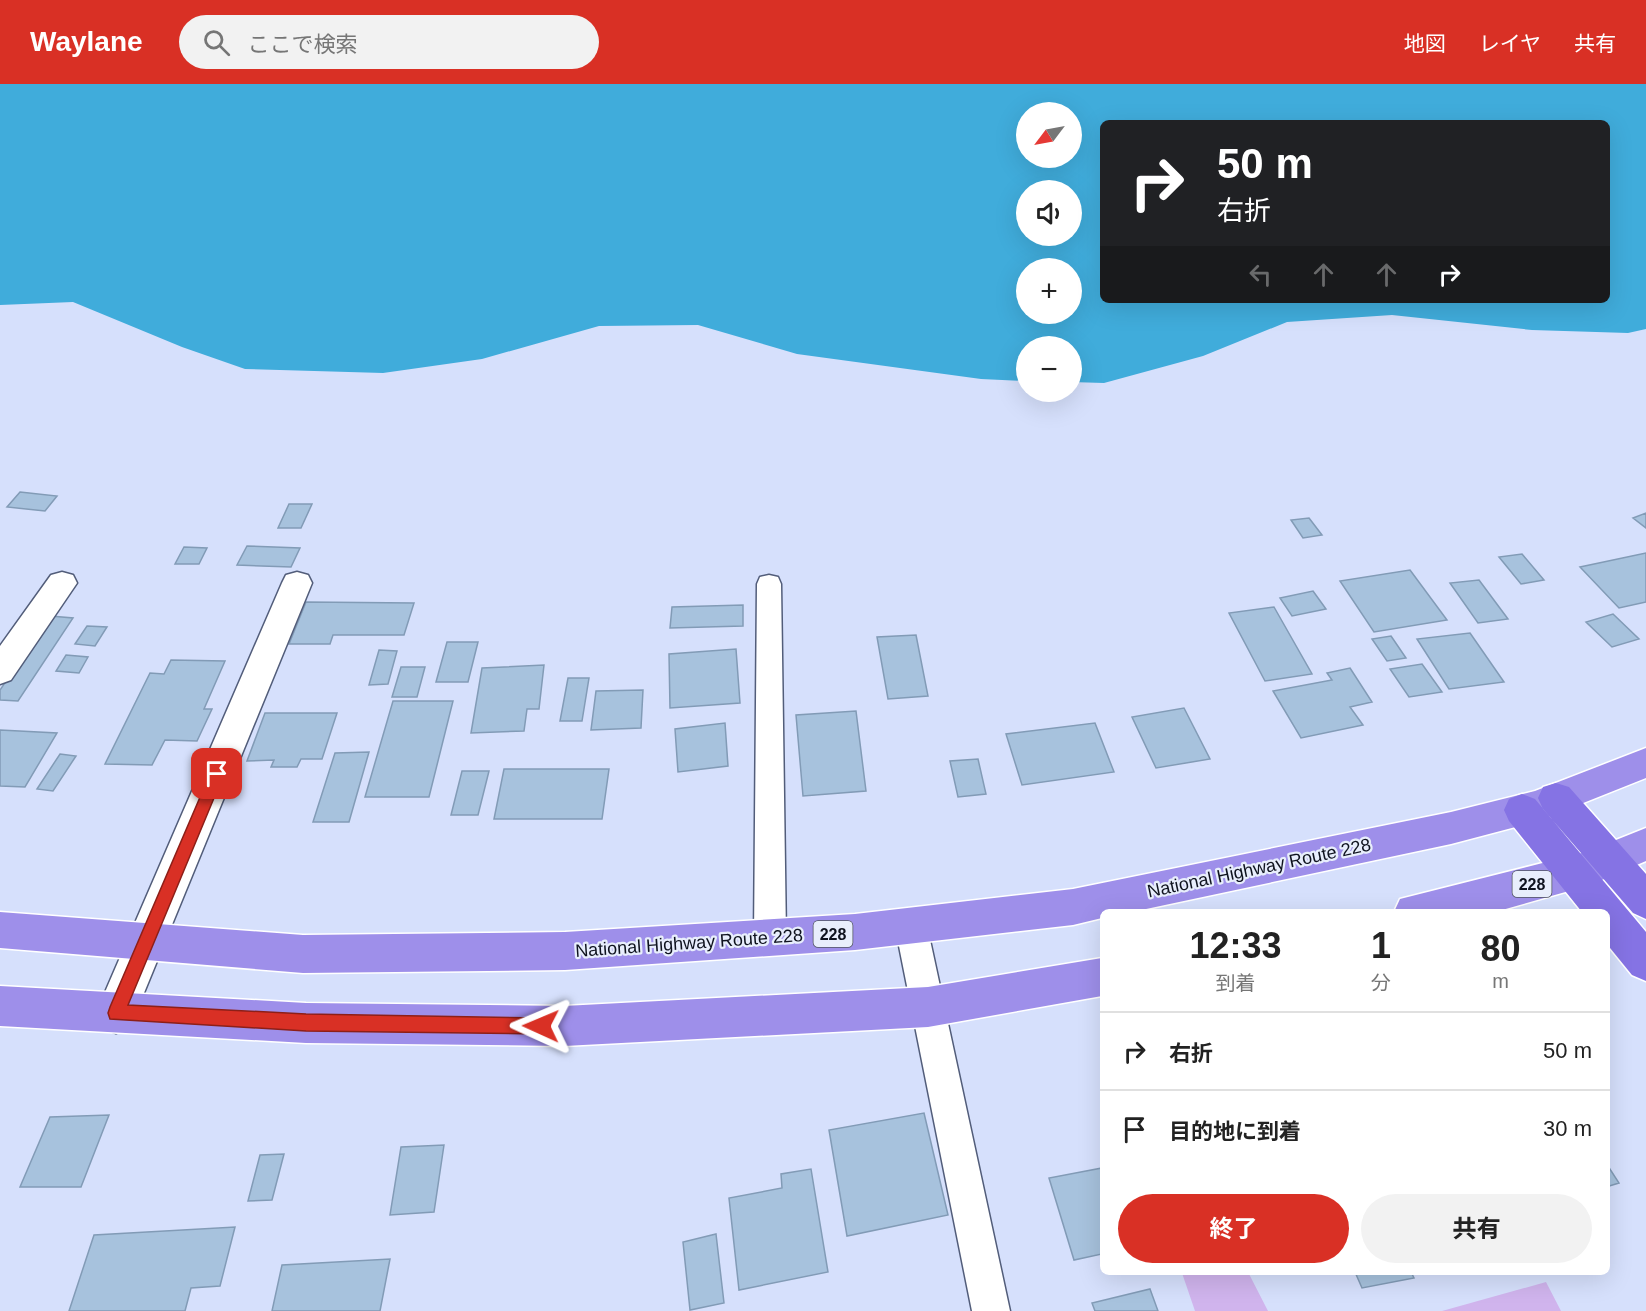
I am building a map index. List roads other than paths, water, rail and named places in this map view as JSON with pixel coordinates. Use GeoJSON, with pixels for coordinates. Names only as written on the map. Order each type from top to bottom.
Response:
{"type":"FeatureCollection","features":[{"type":"Feature","properties":{"kind":"highway","name":"National Highway Route 228"},"geometry":{"type":"LineString","coordinates":[[0,930],[315,954],[565,951],[911,926],[1073,907],[1451,828],[1540,804],[1646,763]]}},
{"type":"Feature","properties":{"kind":"highway"},"geometry":{"type":"LineString","coordinates":[[1540,804],[1610,859],[1646,901]]}},
{"type":"Feature","properties":{"kind":"highway"},"geometry":{"type":"LineString","coordinates":[[1540,804],[1574,873],[1603,909]]}},
{"type":"Feature","properties":{"kind":"highway","name":"228"},"geometry":{"type":"LineString","coordinates":[[1427,909],[1494,895],[1574,873],[1646,844]]}},
{"type":"Feature","properties":{"kind":"highway"},"geometry":{"type":"LineString","coordinates":[[1610,918],[1646,962]]}},
{"type":"Feature","properties":{"kind":"highway"},"geometry":{"type":"LineString","coordinates":[[0,1006],[306,1023],[564,1026],[928,1007],[1100,978]]}},
{"type":"Feature","properties":{"kind":"street"},"geometry":{"type":"LineString","coordinates":[[0,671],[62,583]]}},
{"type":"Feature","properties":{"kind":"street"},"geometry":{"type":"LineString","coordinates":[[116,1013],[297,584]]}},
{"type":"Feature","properties":{"kind":"lane"},"geometry":{"type":"LineString","coordinates":[[769,584],[770,937]]}},
{"type":"Feature","properties":{"kind":"lane"},"geometry":{"type":"LineString","coordinates":[[911,926],[991,1311]]}},
{"type":"Feature","properties":{"kind":"water"},"geometry":{"type":"Polygon","coordinates":[[[0,84],[1646,84],[1646,329],[1628,333],[1532,330],[1392,315],[1287,322],[1203,356],[1104,383],[1082,382],[1082,336],[1016,336],[1016,381],[981,379],[797,354],[698,325],[599,326],[482,359],[383,373],[245,369],[182,347],[73,302],[0,305],[0,84]]]}}]}
